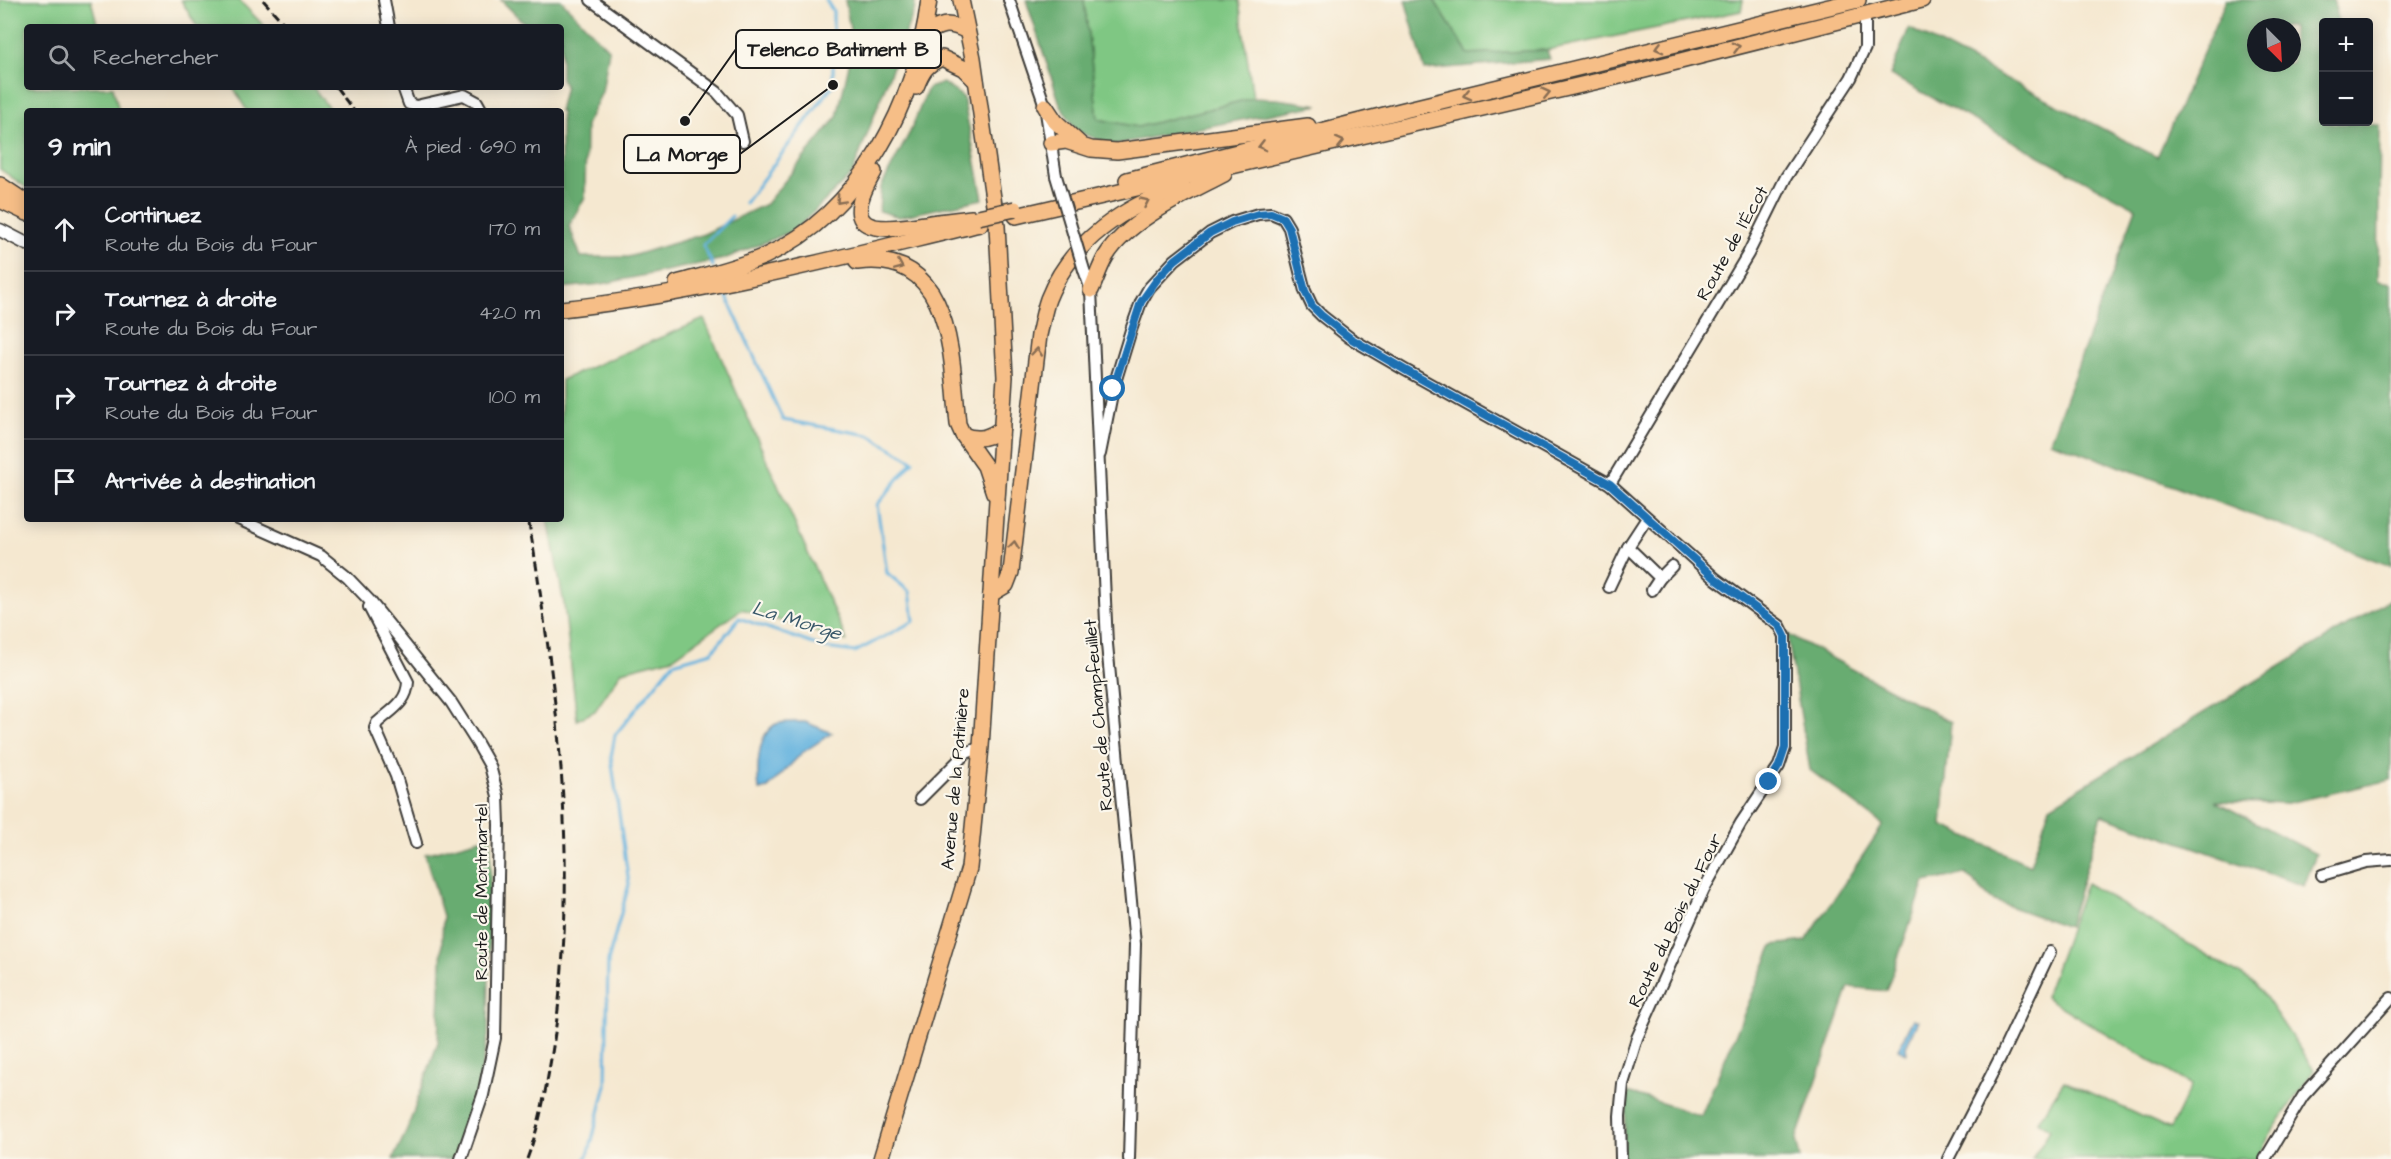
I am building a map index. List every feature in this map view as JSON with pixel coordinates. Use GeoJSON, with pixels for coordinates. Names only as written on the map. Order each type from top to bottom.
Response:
{"type":"FeatureCollection","features":[{"type":"Feature","properties":{"kind":"main road"},"geometry":{"type":"LineString","coordinates":[[668,285],[732,268],[765,255],[794,239],[822,219],[858,181],[882,146],[900,106],[915,63],[928,0]]}},
{"type":"Feature","properties":{"kind":"main road","name":"Avenue de la Patinière"},"geometry":{"type":"LineString","coordinates":[[880,1159],[969,868],[981,747],[1005,377],[997,226],[976,81],[961,0]]}},
{"type":"Feature","properties":{"kind":"main road"},"geometry":{"type":"LineString","coordinates":[[564,309],[670,293],[780,272],[1400,111],[1858,0]]}},
{"type":"Feature","properties":{"kind":"main road"},"geometry":{"type":"LineString","coordinates":[[1016,212],[1262,160],[1634,73],[1922,0]]}},
{"type":"Feature","properties":{"kind":"main road"},"geometry":{"type":"LineString","coordinates":[[921,37],[942,25],[953,24],[967,31]]}},
{"type":"Feature","properties":{"kind":"main road"},"geometry":{"type":"LineString","coordinates":[[976,81],[963,68],[942,58],[930,63],[923,70],[905,117],[865,188],[859,203],[859,213],[868,225],[879,229],[979,221]]}},
{"type":"Feature","properties":{"kind":"main road"},"geometry":{"type":"LineString","coordinates":[[1045,106],[1060,125],[1082,146]]}},
{"type":"Feature","properties":{"kind":"main road"},"geometry":{"type":"LineString","coordinates":[[1051,143],[1066,141],[1091,149],[1118,151],[1256,134],[1400,111]]}},
{"type":"Feature","properties":{"kind":"main road"},"geometry":{"type":"LineString","coordinates":[[991,594],[1006,585],[1011,572],[1039,334],[1047,300],[1058,276],[1086,241],[1105,225],[1136,207],[1167,192],[1262,160]]}},
{"type":"Feature","properties":{"kind":"main road"},"geometry":{"type":"LineString","coordinates":[[1091,290],[1105,257],[1125,234],[1170,203],[1224,174]]}},
{"type":"Feature","properties":{"kind":"main road"},"geometry":{"type":"LineString","coordinates":[[0,185],[24,201]]}},
{"type":"Feature","properties":{"kind":"main road"},"geometry":{"type":"LineString","coordinates":[[0,200],[24,212]]}},
{"type":"Feature","properties":{"kind":"main road"},"geometry":{"type":"LineString","coordinates":[[0,209],[24,221]]}},
{"type":"Feature","properties":{"kind":"main road"},"geometry":{"type":"LineString","coordinates":[[564,302],[778,264],[979,221]]}},
{"type":"Feature","properties":{"kind":"main road"},"geometry":{"type":"LineString","coordinates":[[780,272],[875,260],[894,263],[914,273],[934,295],[947,328],[958,424],[985,466],[997,505]]}},
{"type":"Feature","properties":{"kind":"main road"},"geometry":{"type":"LineString","coordinates":[[963,435],[975,439],[988,437],[1002,428]]}},
{"type":"Feature","properties":{"kind":"street"},"geometry":{"type":"LineString","coordinates":[[384,0],[388,24]]}},
{"type":"Feature","properties":{"kind":"street"},"geometry":{"type":"LineString","coordinates":[[591,0],[717,92],[737,115],[743,141]]}},
{"type":"Feature","properties":{"kind":"street","name":"Route de Champfeuillet"},"geometry":{"type":"LineString","coordinates":[[1009,0],[1045,106],[1056,176],[1091,290],[1107,644],[1135,944],[1129,1159]]}},
{"type":"Feature","properties":{"kind":"street","name":"Route de l'Écot"},"geometry":{"type":"LineString","coordinates":[[1610,484],[1748,254],[1786,177],[1851,78],[1866,48],[1865,14]]}},
{"type":"Feature","properties":{"kind":"street"},"geometry":{"type":"LineString","coordinates":[[404,90],[409,104],[416,106],[465,95],[477,102],[480,108]]}},
{"type":"Feature","properties":{"kind":"street","name":"Route du Bois du Four"},"geometry":{"type":"LineString","coordinates":[[1100,454],[1113,389],[1131,330],[1149,288],[1175,260],[1210,233],[1232,222],[1258,214],[1271,213],[1283,218],[1289,228],[1305,291],[1312,306],[1322,316],[1350,338],[1396,365],[1610,484],[1716,579],[1780,626],[1785,636],[1785,748],[1779,766],[1741,823],[1704,890],[1637,1038],[1623,1084],[1620,1116],[1621,1159]]}},
{"type":"Feature","properties":{"kind":"street"},"geometry":{"type":"LineString","coordinates":[[0,231],[24,243]]}},
{"type":"Feature","properties":{"kind":"street"},"geometry":{"type":"LineString","coordinates":[[1609,587],[1628,547],[1647,518]]}},
{"type":"Feature","properties":{"kind":"street","name":"Route de Montmartel"},"geometry":{"type":"LineString","coordinates":[[245,522],[321,556],[340,571],[369,600],[451,702],[490,766],[498,795],[498,955],[495,1038],[483,1095],[461,1159]]}},
{"type":"Feature","properties":{"kind":"street"},"geometry":{"type":"LineString","coordinates":[[1628,547],[1660,578]]}},
{"type":"Feature","properties":{"kind":"street"},"geometry":{"type":"LineString","coordinates":[[1652,590],[1672,566]]}},
{"type":"Feature","properties":{"kind":"street"},"geometry":{"type":"LineString","coordinates":[[369,600],[374,620],[408,682],[407,694],[403,700],[377,723],[375,728],[396,776],[416,843]]}},
{"type":"Feature","properties":{"kind":"street"},"geometry":{"type":"LineString","coordinates":[[920,799],[966,753],[981,747]]}},
{"type":"Feature","properties":{"kind":"street"},"geometry":{"type":"LineString","coordinates":[[2322,875],[2366,862],[2391,860]]}},
{"type":"Feature","properties":{"kind":"street"},"geometry":{"type":"LineString","coordinates":[[1948,1159],[2002,1054],[2050,952]]}},
{"type":"Feature","properties":{"kind":"street"},"geometry":{"type":"LineString","coordinates":[[2265,1159],[2303,1096],[2391,998]]}},
{"type":"Feature","properties":{"kind":"green space"},"geometry":{"type":"Polygon","coordinates":[[[0,0],[91,0],[97,24],[24,24],[24,90],[114,90],[118,108],[24,108],[24,186],[0,169],[0,0]]]}},
{"type":"Feature","properties":{"kind":"green space"},"geometry":{"type":"Polygon","coordinates":[[[181,0],[239,0],[262,24],[195,24],[181,0]]]}},
{"type":"Feature","properties":{"kind":"green space"},"geometry":{"type":"Polygon","coordinates":[[[501,0],[561,0],[609,50],[602,92],[586,125],[585,197],[569,226],[581,257],[628,257],[704,234],[766,204],[837,117],[853,47],[845,0],[915,0],[915,8],[852,174],[795,230],[724,259],[602,284],[564,288],[564,108],[560,108],[565,86],[564,24],[525,24],[501,0]]]}},
{"type":"Feature","properties":{"kind":"green space"},"geometry":{"type":"Polygon","coordinates":[[[1026,0],[1084,0],[1098,119],[1138,127],[1253,98],[1319,105],[1112,145],[1076,131],[1060,104],[1026,0]]]}},
{"type":"Feature","properties":{"kind":"green space"},"geometry":{"type":"Polygon","coordinates":[[[1084,0],[1239,0],[1253,98],[1138,127],[1098,119],[1084,0]]]}},
{"type":"Feature","properties":{"kind":"green space"},"geometry":{"type":"Polygon","coordinates":[[[1405,0],[1434,0],[1468,54],[1547,50],[1550,59],[1425,70],[1405,0]]]}},
{"type":"Feature","properties":{"kind":"green space"},"geometry":{"type":"Polygon","coordinates":[[[1434,0],[1743,0],[1741,11],[1547,50],[1468,54],[1434,0]]]}},
{"type":"Feature","properties":{"kind":"green space"},"geometry":{"type":"Polygon","coordinates":[[[2226,0],[2333,0],[2338,18],[2319,18],[2319,126],[2380,125],[2378,281],[2391,283],[2391,566],[2050,441],[2136,208],[1890,75],[1909,28],[2157,157],[2226,0]]]}},
{"type":"Feature","properties":{"kind":"green space"},"geometry":{"type":"Polygon","coordinates":[[[943,83],[963,97],[983,199],[899,217],[879,211],[881,187],[910,132],[928,88],[943,83]]]}},
{"type":"Feature","properties":{"kind":"green space"},"geometry":{"type":"Polygon","coordinates":[[[235,90],[315,90],[329,108],[245,108],[235,90]]]}},
{"type":"Feature","properties":{"kind":"green space"},"geometry":{"type":"Polygon","coordinates":[[[704,319],[847,641],[742,609],[673,658],[622,671],[595,711],[577,720],[564,604],[549,522],[564,522],[564,379],[704,319]]]}},
{"type":"Feature","properties":{"kind":"green space"},"geometry":{"type":"Polygon","coordinates":[[[2391,599],[2391,780],[2283,804],[2215,801],[2316,854],[2304,886],[2102,815],[2068,927],[1992,900],[1966,874],[1925,882],[1886,991],[1849,987],[1796,1140],[1800,1159],[1622,1159],[1628,1092],[1701,1116],[1773,945],[1806,941],[1883,825],[1810,770],[1787,634],[1951,722],[1942,825],[2030,865],[2050,806],[2391,599]]]}},
{"type":"Feature","properties":{"kind":"green space"},"geometry":{"type":"Polygon","coordinates":[[[491,836],[488,1036],[467,1143],[461,1159],[393,1159],[407,1130],[438,1042],[443,916],[425,854],[491,836]]]}},
{"type":"Feature","properties":{"kind":"green space"},"geometry":{"type":"Polygon","coordinates":[[[2086,883],[2256,984],[2314,1070],[2271,1133],[2257,1159],[2032,1159],[2050,1130],[2038,1121],[2064,1081],[2170,1129],[2191,1085],[2045,997],[2086,883]]]}},
{"type":"Feature","properties":{"kind":"water"},"geometry":{"type":"Polygon","coordinates":[[[786,722],[805,722],[832,733],[802,753],[768,788],[759,790],[759,754],[769,729],[776,724],[786,722]]]}},
{"type":"Feature","properties":{"kind":"water"},"geometry":{"type":"Polygon","coordinates":[[[1913,1019],[1918,1021],[1906,1046],[1907,1053],[1898,1049],[1913,1019]]]}},
{"type":"Feature","properties":{"kind":"waterway","name":"La Morge"},"geometry":{"type":"LineString","coordinates":[[745,203],[833,85],[833,11],[826,0]]}},
{"type":"Feature","properties":{"kind":"waterway","name":"La Morge"},"geometry":{"type":"LineString","coordinates":[[713,266],[703,245],[732,216]]}},
{"type":"Feature","properties":{"kind":"waterway","name":"La Morge"},"geometry":{"type":"LineString","coordinates":[[585,1159],[589,1152],[606,1085],[608,961],[629,884],[611,757],[615,735],[673,663],[712,652],[739,618],[825,648],[855,652],[914,621],[910,592],[887,573],[877,505],[913,461],[869,435],[783,420],[726,295]]}},
{"type":"Feature","properties":{"kind":"railway"},"geometry":{"type":"LineString","coordinates":[[263,0],[284,24]]}},
{"type":"Feature","properties":{"kind":"railway"},"geometry":{"type":"LineString","coordinates":[[338,90],[352,108]]}},
{"type":"Feature","properties":{"kind":"railway"},"geometry":{"type":"LineString","coordinates":[[527,1159],[539,1120],[552,1053],[559,1002],[565,898],[563,795],[554,691],[529,522]]}},
{"type":"Feature","properties":{"kind":"place","name":"La Morge"},"geometry":{"type":"Point","coordinates":[833,85]}},
{"type":"Feature","properties":{"kind":"place","name":"Telenco Batiment B"},"geometry":{"type":"Point","coordinates":[685,121]}},
{"type":"Feature","properties":{"kind":"route"},"geometry":{"type":"LineString","coordinates":[[1113,389],[1141,302],[1149,288],[1175,260],[1210,233],[1232,222],[1258,214],[1271,213],[1283,218],[1289,228],[1305,291],[1312,306],[1322,316],[1350,338],[1610,484],[1716,579],[1780,626],[1785,636],[1785,748],[1779,766],[1769,782]]}}]}
